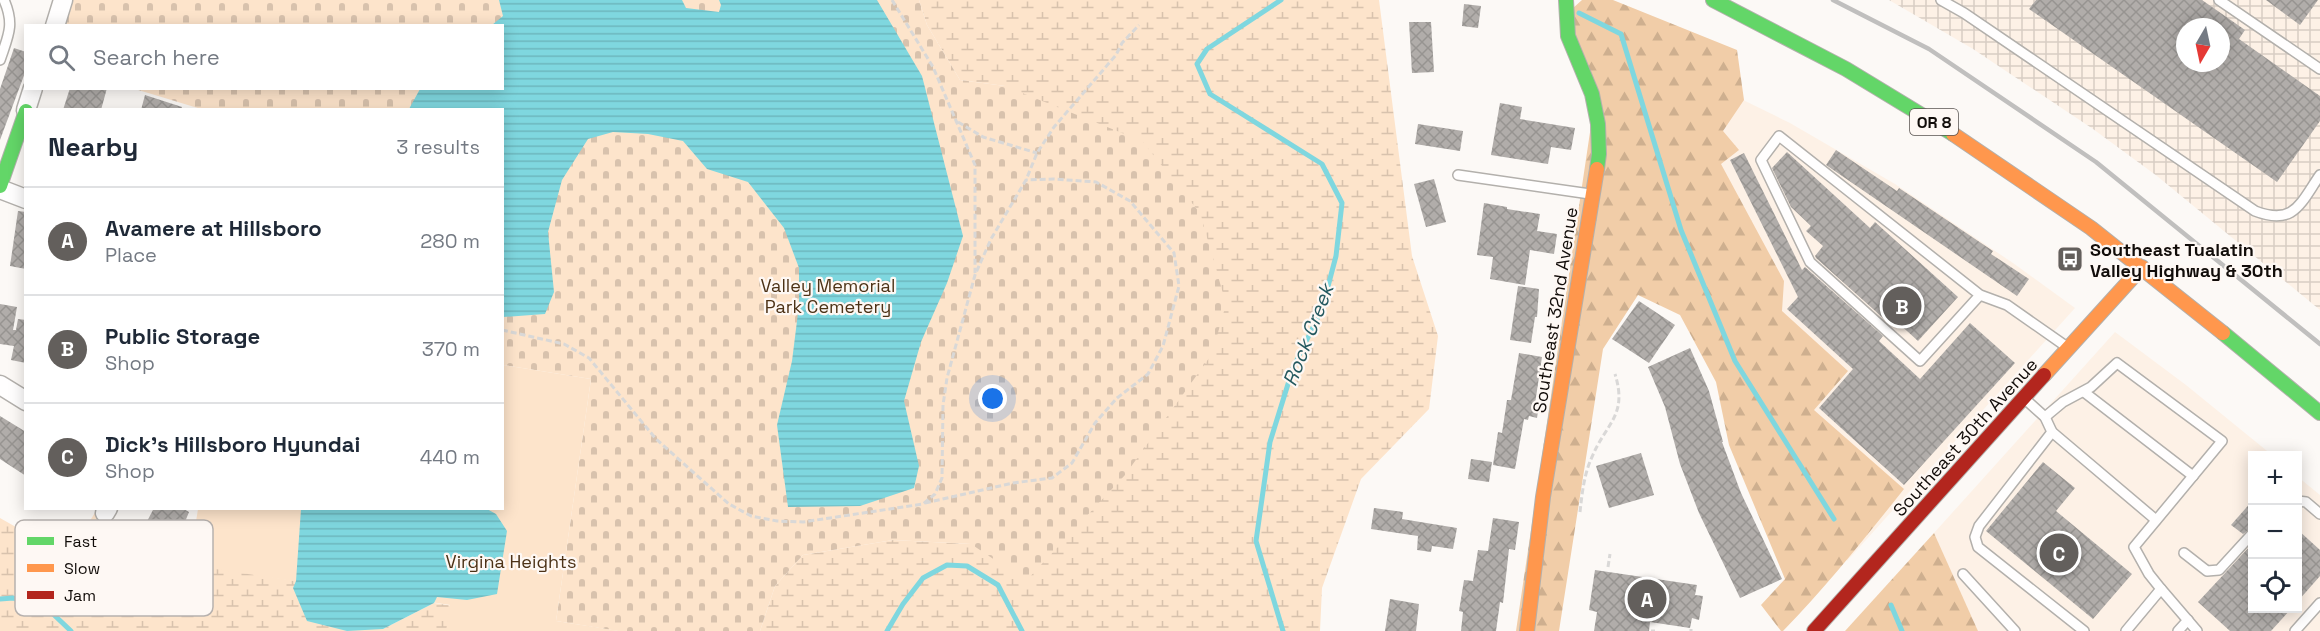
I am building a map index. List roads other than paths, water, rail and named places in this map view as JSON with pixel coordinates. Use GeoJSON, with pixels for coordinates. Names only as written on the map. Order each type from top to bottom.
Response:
{"type":"FeatureCollection","features":[{"type":"Feature","properties":{"kind":"street"},"geometry":{"type":"LineString","coordinates":[[56,24],[63,0]]}},
{"type":"Feature","properties":{"kind":"street","name":"Southeast 32nd Avenue"},"geometry":{"type":"LineString","coordinates":[[1527,631],[1543,497],[1599,154],[1598,124],[1592,94],[1568,36],[1566,0]]}},
{"type":"Feature","properties":{"kind":"street","name":"OR 8"},"geometry":{"type":"LineString","coordinates":[[1713,0],[1775,30],[1842,68],[1977,149],[2058,204],[2142,267],[2320,413]]}},
{"type":"Feature","properties":{"kind":"street"},"geometry":{"type":"LineString","coordinates":[[27,108],[32,90]]}},
{"type":"Feature","properties":{"kind":"street"},"geometry":{"type":"LineString","coordinates":[[24,116],[0,187],[24,198]]}},
{"type":"Feature","properties":{"kind":"street","name":"Southeast 30th Avenue"},"geometry":{"type":"LineString","coordinates":[[1814,631],[2142,267]]}},
{"type":"Feature","properties":{"kind":"street"},"geometry":{"type":"LineString","coordinates":[[0,385],[24,400]]}},
{"type":"Feature","properties":{"kind":"lane"},"geometry":{"type":"LineString","coordinates":[[0,60],[11,20],[4,0]]}},
{"type":"Feature","properties":{"kind":"lane"},"geometry":{"type":"LineString","coordinates":[[2219,0],[2320,69]]}},
{"type":"Feature","properties":{"kind":"lane"},"geometry":{"type":"LineString","coordinates":[[1946,1],[2255,211],[2271,217],[2288,215],[2300,204],[2320,175]]}},
{"type":"Feature","properties":{"kind":"lane"},"geometry":{"type":"LineString","coordinates":[[1980,295],[1920,361],[1810,262],[1761,160],[1779,136],[1980,295],[2007,305],[2069,349]]}},
{"type":"Feature","properties":{"kind":"lane"},"geometry":{"type":"LineString","coordinates":[[1458,175],[1592,194]]}},
{"type":"Feature","properties":{"kind":"lane"},"geometry":{"type":"LineString","coordinates":[[2045,417],[2063,402],[2084,392],[2117,363],[2222,441],[2134,547],[2149,574],[2197,631]]}},
{"type":"Feature","properties":{"kind":"lane"},"geometry":{"type":"LineString","coordinates":[[2084,392],[2193,476]]}},
{"type":"Feature","properties":{"kind":"lane"},"geometry":{"type":"LineString","coordinates":[[2024,398],[2045,417],[2052,432],[2156,520]]}},
{"type":"Feature","properties":{"kind":"lane"},"geometry":{"type":"LineString","coordinates":[[2052,432],[1979,526],[1975,537],[1978,547],[2084,631]]}},
{"type":"Feature","properties":{"kind":"lane"},"geometry":{"type":"LineString","coordinates":[[2302,502],[2306,502],[2320,514]]}},
{"type":"Feature","properties":{"kind":"lane"},"geometry":{"type":"LineString","coordinates":[[2184,553],[2207,571],[2219,570],[2248,539]]}},
{"type":"Feature","properties":{"kind":"lane"},"geometry":{"type":"LineString","coordinates":[[1964,574],[2014,631]]}},
{"type":"Feature","properties":{"kind":"lane"},"geometry":{"type":"LineString","coordinates":[[2126,631],[2161,589]]}},
{"type":"Feature","properties":{"kind":"lane"},"geometry":{"type":"LineString","coordinates":[[2295,631],[2320,603]]}},
{"type":"Feature","properties":{"kind":"lane"},"geometry":{"type":"LineString","coordinates":[[2178,631],[2188,620]]}},
{"type":"Feature","properties":{"kind":"water"},"geometry":{"type":"Polygon","coordinates":[[[499,0],[682,0],[686,8],[719,12],[721,5],[719,0],[877,0],[922,76],[963,236],[947,283],[921,342],[904,401],[919,466],[914,488],[860,506],[788,507],[777,425],[792,361],[799,305],[799,268],[784,228],[748,182],[707,169],[683,141],[648,134],[613,132],[588,139],[562,180],[548,232],[554,292],[545,314],[504,317],[504,108],[410,108],[419,90],[504,90],[504,24],[493,24],[503,16],[499,0]]]}},
{"type":"Feature","properties":{"kind":"water"},"geometry":{"type":"Polygon","coordinates":[[[301,510],[489,510],[496,514],[507,531],[497,594],[467,600],[437,597],[434,603],[383,629],[347,631],[307,621],[293,588],[296,581],[301,510]]]}},
{"type":"Feature","properties":{"kind":"waterway","name":"Rock Creek"},"geometry":{"type":"LineString","coordinates":[[1281,0],[1207,49],[1197,64],[1210,94],[1322,164],[1342,203],[1336,256],[1322,309],[1293,368],[1270,442],[1256,541],[1283,631]]}},
{"type":"Feature","properties":{"kind":"waterway"},"geometry":{"type":"LineString","coordinates":[[1579,13],[1621,34],[1681,230],[1735,361],[1834,519]]}},
{"type":"Feature","properties":{"kind":"waterway","name":"Rock Creek"},"geometry":{"type":"LineString","coordinates":[[887,631],[903,604],[923,578],[947,565],[967,566],[998,585],[1022,631]]}},
{"type":"Feature","properties":{"kind":"waterway","name":"Rock Creek"},"geometry":{"type":"LineString","coordinates":[[0,599],[15,599]]}},
{"type":"Feature","properties":{"kind":"waterway"},"geometry":{"type":"LineString","coordinates":[[1891,605],[1902,631]]}},
{"type":"Feature","properties":{"kind":"waterway","name":"Rock Creek"},"geometry":{"type":"LineString","coordinates":[[55,616],[71,631]]}},
{"type":"Feature","properties":{"kind":"railway"},"geometry":{"type":"LineString","coordinates":[[1833,0],[1929,49],[2096,162],[2320,344]]}},
{"type":"Feature","properties":{"kind":"place","name":"Southeast Tualatin Valley Highway & 30th"},"geometry":{"type":"Point","coordinates":[2070,259]}},
{"type":"Feature","properties":{"kind":"place","name":"Public Storage"},"geometry":{"type":"Point","coordinates":[1902,306]}},
{"type":"Feature","properties":{"kind":"place","name":"Dick's Hillsboro Hyundai"},"geometry":{"type":"Point","coordinates":[2059,553]}},
{"type":"Feature","properties":{"kind":"place","name":"Avamere at Hillsboro"},"geometry":{"type":"Point","coordinates":[1647,599]}},
{"type":"Feature","properties":{"kind":"park label","name":"Valley Memorial Park Cemetery"},"geometry":{"type":"Point","coordinates":[828,295]}},
{"type":"Feature","properties":{"kind":"park label","name":"Virgina Heights"},"geometry":{"type":"Point","coordinates":[511,561]}}]}
